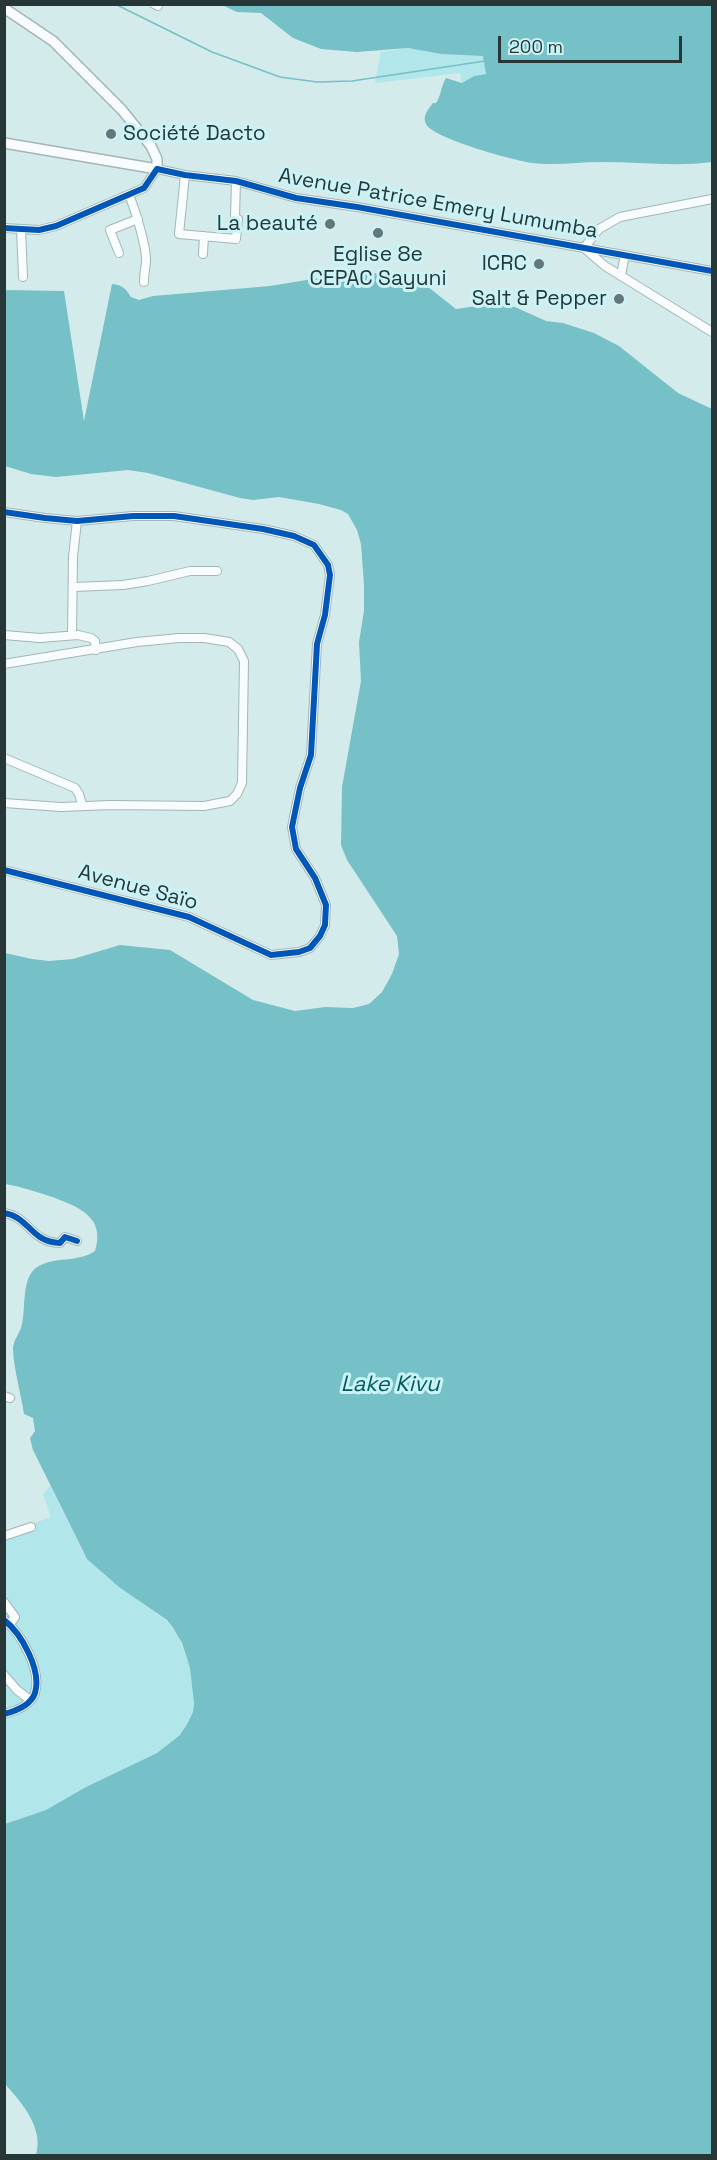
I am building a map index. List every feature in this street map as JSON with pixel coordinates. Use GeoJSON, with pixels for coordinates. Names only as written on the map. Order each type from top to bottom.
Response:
{"type":"FeatureCollection","features":[{"type":"Feature","properties":{"kind":"main road"},"geometry":{"type":"LineString","coordinates":[[4,8],[52,41],[122,110],[151,146],[157,159],[157,169]]}},
{"type":"Feature","properties":{"kind":"main road","name":"Avenue Patrice Emery Lumumba"},"geometry":{"type":"LineString","coordinates":[[4,143],[157,169]]}},
{"type":"Feature","properties":{"kind":"street","name":"Avenue Patrice Emery Lumumba"},"geometry":{"type":"LineString","coordinates":[[157,169],[236,181],[296,198],[712,271]]}},
{"type":"Feature","properties":{"kind":"street"},"geometry":{"type":"LineString","coordinates":[[4,228],[39,230],[56,226],[144,188],[157,169]]}},
{"type":"Feature","properties":{"kind":"street"},"geometry":{"type":"LineString","coordinates":[[185,175],[179,234],[236,239],[238,219],[235,217],[234,208],[236,181]]}},
{"type":"Feature","properties":{"kind":"street"},"geometry":{"type":"LineString","coordinates":[[129,195],[138,219],[146,262],[144,282]]}},
{"type":"Feature","properties":{"kind":"street"},"geometry":{"type":"LineString","coordinates":[[712,199],[620,217],[599,229],[584,248],[594,259],[712,332]]}},
{"type":"Feature","properties":{"kind":"street"},"geometry":{"type":"LineString","coordinates":[[119,253],[110,230],[138,219]]}},
{"type":"Feature","properties":{"kind":"street"},"geometry":{"type":"LineString","coordinates":[[21,229],[23,277]]}},
{"type":"Feature","properties":{"kind":"street"},"geometry":{"type":"LineString","coordinates":[[203,254],[204,236]]}},
{"type":"Feature","properties":{"kind":"street"},"geometry":{"type":"LineString","coordinates":[[621,275],[625,255]]}},
{"type":"Feature","properties":{"kind":"street","name":"Avenue Saïo"},"geometry":{"type":"LineString","coordinates":[[4,512],[77,521],[159,515],[263,529],[305,540],[321,554],[328,565],[330,575],[317,644],[311,755],[300,788],[292,827],[296,849],[323,894],[326,905],[325,925],[320,936],[310,948],[300,952],[271,954],[208,925],[145,905],[4,870]]}},
{"type":"Feature","properties":{"kind":"street"},"geometry":{"type":"LineString","coordinates":[[72,635],[73,557],[77,521]]}},
{"type":"Feature","properties":{"kind":"street"},"geometry":{"type":"LineString","coordinates":[[74,587],[148,581],[190,571],[217,572]]}},
{"type":"Feature","properties":{"kind":"street"},"geometry":{"type":"LineString","coordinates":[[4,636],[39,638],[72,635],[91,638],[94,640],[96,650]]}},
{"type":"Feature","properties":{"kind":"street"},"geometry":{"type":"LineString","coordinates":[[4,664],[136,642],[179,638],[204,638],[229,642],[238,649],[244,660],[242,783],[237,794],[230,801],[218,805],[61,807],[4,803]]}},
{"type":"Feature","properties":{"kind":"street"},"geometry":{"type":"LineString","coordinates":[[4,758],[75,788],[82,805]]}},
{"type":"Feature","properties":{"kind":"street"},"geometry":{"type":"LineString","coordinates":[[4,1213],[14,1214],[42,1239],[60,1243],[65,1237],[77,1241]]}},
{"type":"Feature","properties":{"kind":"street"},"geometry":{"type":"LineString","coordinates":[[4,1536],[31,1527]]}},
{"type":"Feature","properties":{"kind":"street"},"geometry":{"type":"LineString","coordinates":[[4,1602],[15,1617],[7,1622],[33,1660],[35,1692],[19,1710],[4,1714]]}},
{"type":"Feature","properties":{"kind":"street"},"geometry":{"type":"LineString","coordinates":[[4,1675],[17,1690],[30,1700]]}},
{"type":"Feature","properties":{"kind":"shaded area"},"geometry":{"type":"Polygon","coordinates":[[[408,48],[441,54],[484,56],[486,74],[474,76],[462,83],[460,73],[375,83],[381,52],[408,48]]]}},
{"type":"Feature","properties":{"kind":"shaded area"},"geometry":{"type":"Polygon","coordinates":[[[50,1486],[83,1552],[107,1577],[167,1621],[179,1638],[190,1668],[194,1696],[193,1712],[180,1735],[157,1753],[86,1787],[46,1810],[5,1824],[5,1534],[51,1517],[43,1494],[50,1486]]]}},
{"type":"Feature","properties":{"kind":"water"},"geometry":{"type":"Polygon","coordinates":[[[222,5],[712,5],[712,162],[541,164],[475,148],[432,130],[426,124],[425,118],[429,108],[438,100],[446,78],[462,83],[474,76],[486,74],[483,56],[441,54],[408,48],[357,52],[321,49],[293,38],[261,13],[237,12],[222,5]]]}},
{"type":"Feature","properties":{"kind":"water","name":"Lake Kivu"},"geometry":{"type":"Polygon","coordinates":[[[394,273],[423,283],[456,309],[484,305],[515,307],[546,321],[563,323],[594,333],[619,346],[678,393],[712,409],[712,2155],[36,2155],[38,2145],[34,2126],[18,2099],[5,2084],[5,1824],[46,1810],[86,1787],[157,1753],[180,1735],[193,1712],[194,1703],[190,1668],[182,1643],[173,1628],[167,1620],[119,1587],[87,1559],[33,1450],[30,1438],[35,1431],[33,1418],[24,1414],[13,1350],[22,1324],[28,1278],[37,1267],[44,1264],[81,1257],[95,1251],[97,1230],[94,1222],[82,1210],[74,1206],[24,1188],[5,1184],[5,953],[49,961],[73,959],[120,945],[170,950],[253,1000],[295,1011],[325,1007],[353,1008],[369,1004],[382,992],[399,954],[397,936],[347,860],[341,845],[342,787],[361,681],[359,642],[364,611],[361,544],[357,530],[348,514],[319,504],[279,497],[253,500],[240,498],[148,473],[128,470],[56,477],[31,474],[5,466],[5,290],[64,291],[84,421],[112,284],[122,286],[131,297],[139,300],[153,296],[270,286],[319,278],[394,273]]]}},
{"type":"Feature","properties":{"kind":"waterway"},"geometry":{"type":"LineString","coordinates":[[115,4],[212,52],[280,77],[317,82],[352,81],[485,61]]}},
{"type":"Feature","properties":{"kind":"cycle path"},"geometry":{"type":"LineString","coordinates":[[4,228],[39,230],[56,226],[144,188],[157,169],[236,181],[296,198],[712,271]]}},
{"type":"Feature","properties":{"kind":"cycle path"},"geometry":{"type":"LineString","coordinates":[[4,512],[77,521],[133,516],[174,516],[263,529],[294,536],[314,545],[328,565],[330,575],[325,615],[317,644],[311,755],[300,788],[292,827],[296,849],[315,878],[326,905],[325,925],[320,936],[310,948],[299,952],[271,955],[189,917],[4,870]]}},
{"type":"Feature","properties":{"kind":"cycle path"},"geometry":{"type":"LineString","coordinates":[[4,1213],[20,1219],[36,1234],[50,1242],[60,1243],[65,1237],[77,1241]]}},
{"type":"Feature","properties":{"kind":"cycle path"},"geometry":{"type":"LineString","coordinates":[[4,1620],[23,1643],[36,1674],[35,1693],[30,1701],[4,1714]]}},
{"type":"Feature","properties":{"kind":"place","name":"Société Dacto"},"geometry":{"type":"Point","coordinates":[111,134]}},
{"type":"Feature","properties":{"kind":"place","name":"La beauté"},"geometry":{"type":"Point","coordinates":[330,224]}},
{"type":"Feature","properties":{"kind":"place","name":"Eglise 8e CEPAC Sayuni"},"geometry":{"type":"Point","coordinates":[378,233]}},
{"type":"Feature","properties":{"kind":"place","name":"ICRC"},"geometry":{"type":"Point","coordinates":[539,264]}},
{"type":"Feature","properties":{"kind":"place","name":"Salt & Pepper"},"geometry":{"type":"Point","coordinates":[619,299]}}]}
